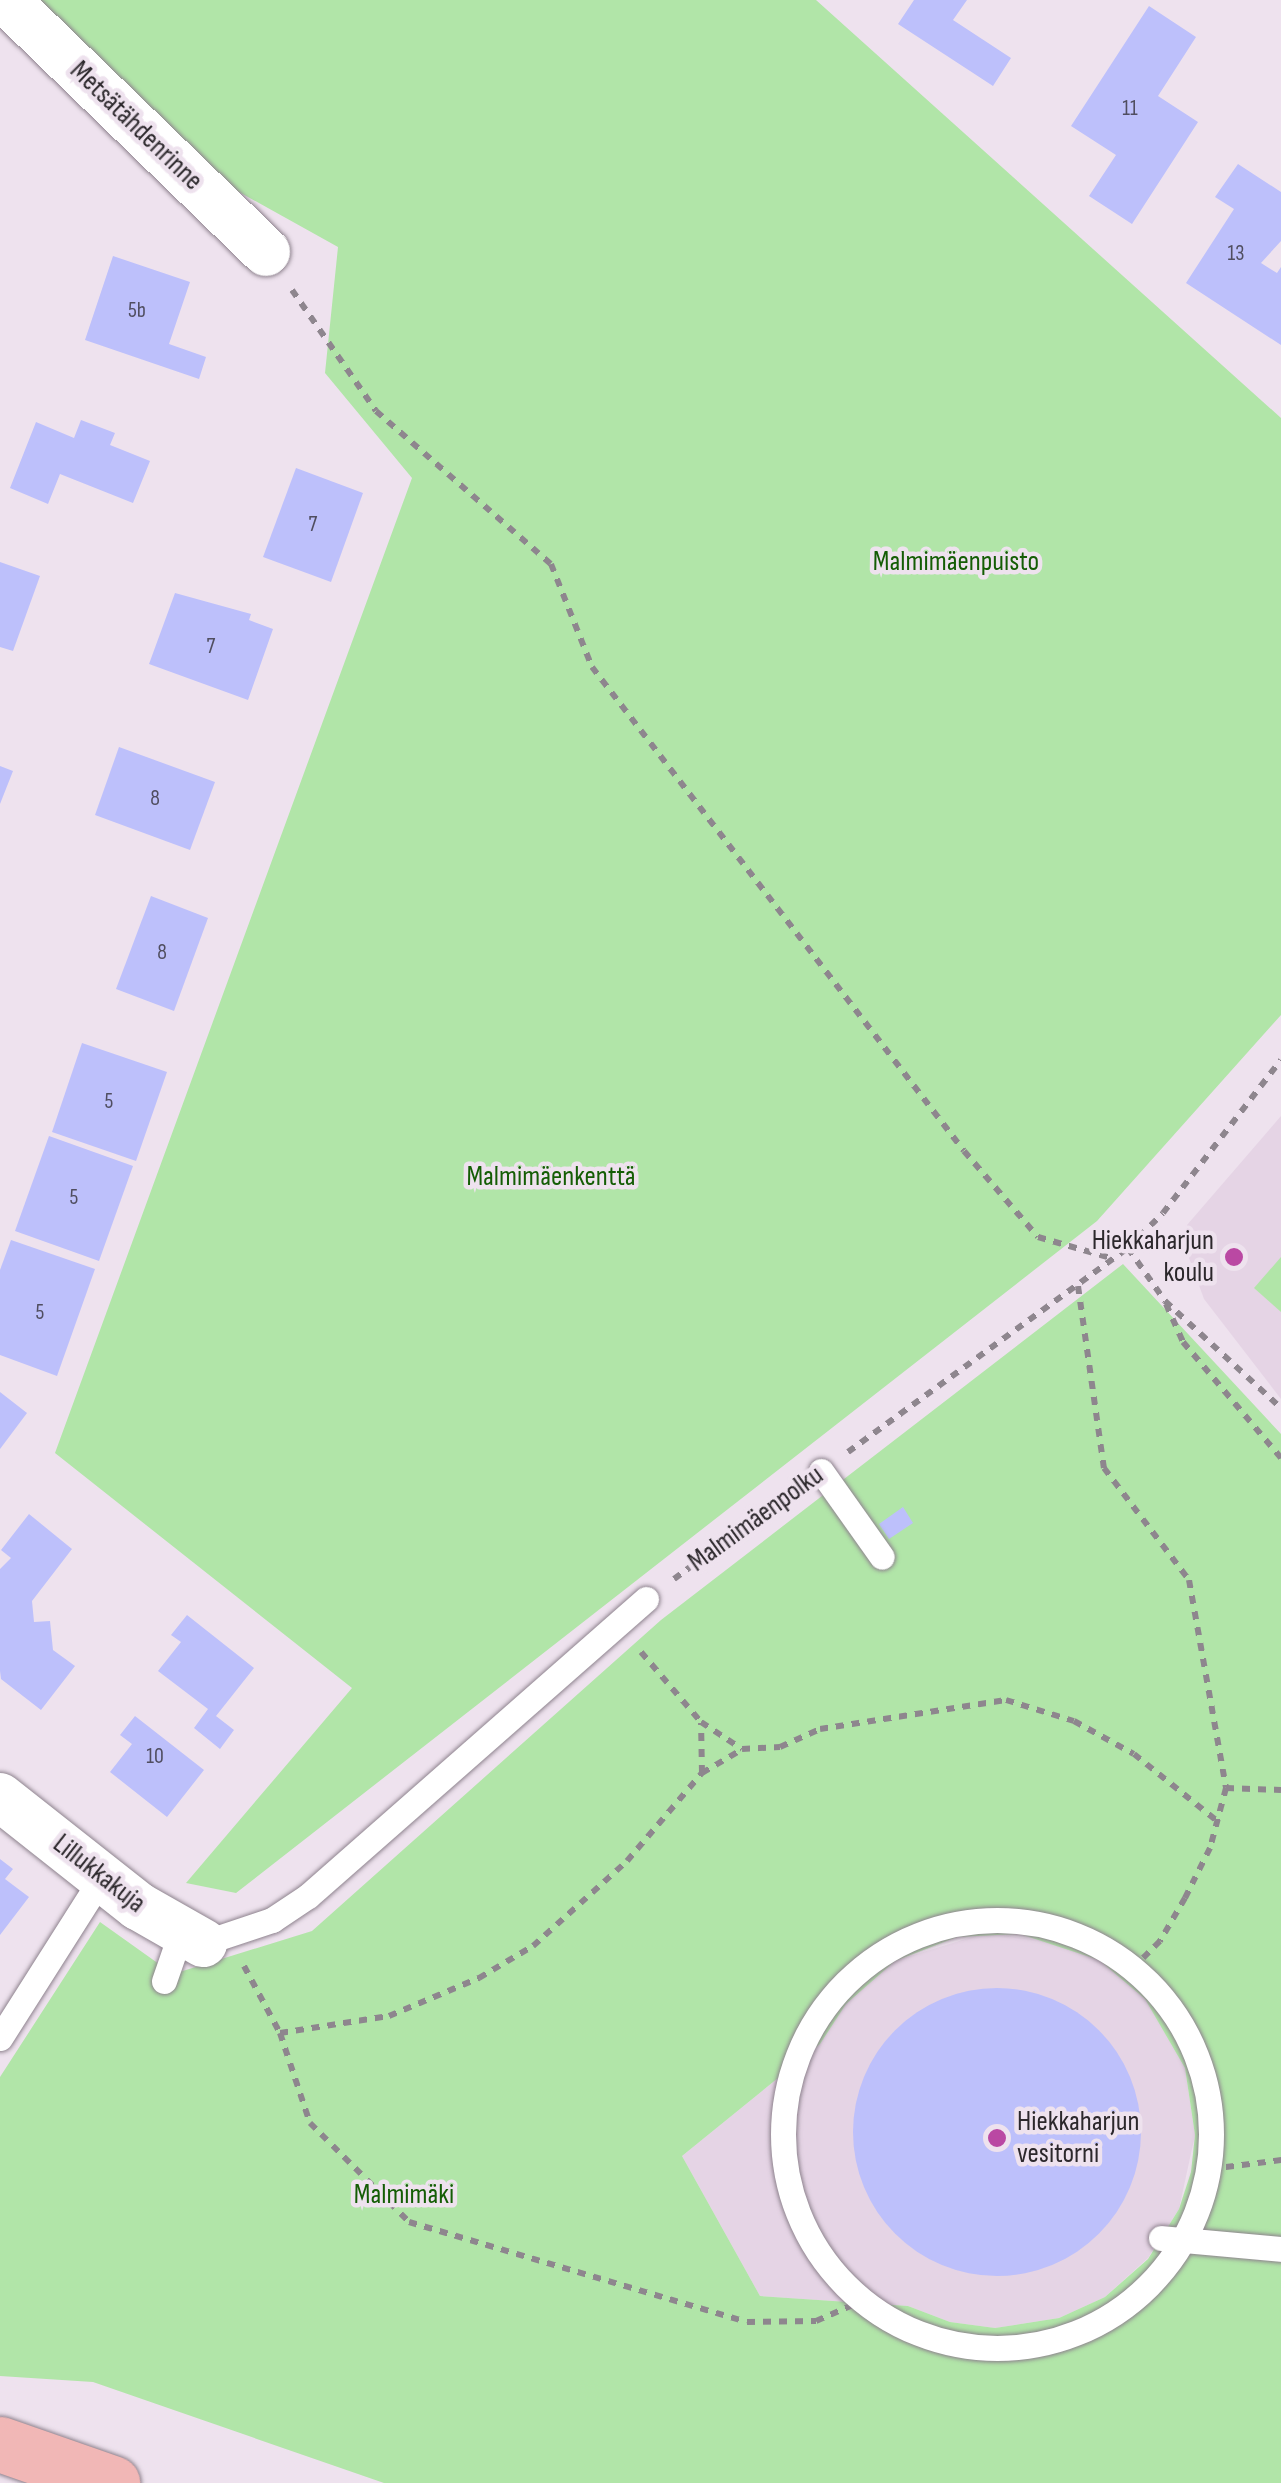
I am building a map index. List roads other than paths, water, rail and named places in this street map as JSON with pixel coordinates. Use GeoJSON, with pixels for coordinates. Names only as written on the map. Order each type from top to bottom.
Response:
{"type":"FeatureCollection","features":[{"type":"Feature","properties":{"kind":"main road"},"geometry":{"type":"LineString","coordinates":[[0,2444],[112,2483]]}},
{"type":"Feature","properties":{"kind":"street","name":"Metsätähdenrinne"},"geometry":{"type":"LineString","coordinates":[[6,0],[266,252]]}},
{"type":"Feature","properties":{"kind":"street","name":"Lillukkakuja"},"geometry":{"type":"LineString","coordinates":[[0,1796],[102,1877],[204,1938]]}},
{"type":"Feature","properties":{"kind":"lane"},"geometry":{"type":"LineString","coordinates":[[821,1471],[882,1557]]}},
{"type":"Feature","properties":{"kind":"lane"},"geometry":{"type":"LineString","coordinates":[[164,1981],[204,1938],[308,1896],[646,1600]]}},
{"type":"Feature","properties":{"kind":"lane"},"geometry":{"type":"LineString","coordinates":[[0,2038],[102,1877]]}},
{"type":"Feature","properties":{"kind":"lane"},"geometry":{"type":"LineString","coordinates":[[1010,1919],[1075,1934],[1134,1968],[1182,2024],[1209,2094],[1210,2168],[1172,2240],[1148,2288],[1110,2316],[1038,2346],[976,2348],[946,2341],[916,2333],[862,2300],[817,2251],[790,2189],[786,2156],[783,2122],[797,2056],[831,1998],[881,1953],[910,1937],[942,1926],[1010,1919]]}},
{"type":"Feature","properties":{"kind":"lane"},"geometry":{"type":"LineString","coordinates":[[1172,2240],[1281,2248]]}},
{"type":"Feature","properties":{"kind":"place","name":"Hiekkaharjun koulu"},"geometry":{"type":"Point","coordinates":[1234,1257]}},
{"type":"Feature","properties":{"kind":"place","name":"Hiekkaharjun vesitorni"},"geometry":{"type":"Point","coordinates":[997,2138]}},
{"type":"Feature","properties":{"kind":"park label","name":"Malmimäenpuisto"},"geometry":{"type":"Point","coordinates":[956,562]}},
{"type":"Feature","properties":{"kind":"park label","name":"Malmimäenkenttä"},"geometry":{"type":"Point","coordinates":[551,1177]}},
{"type":"Feature","properties":{"kind":"park label","name":"Malmimäki"},"geometry":{"type":"Point","coordinates":[404,2195]}}]}
